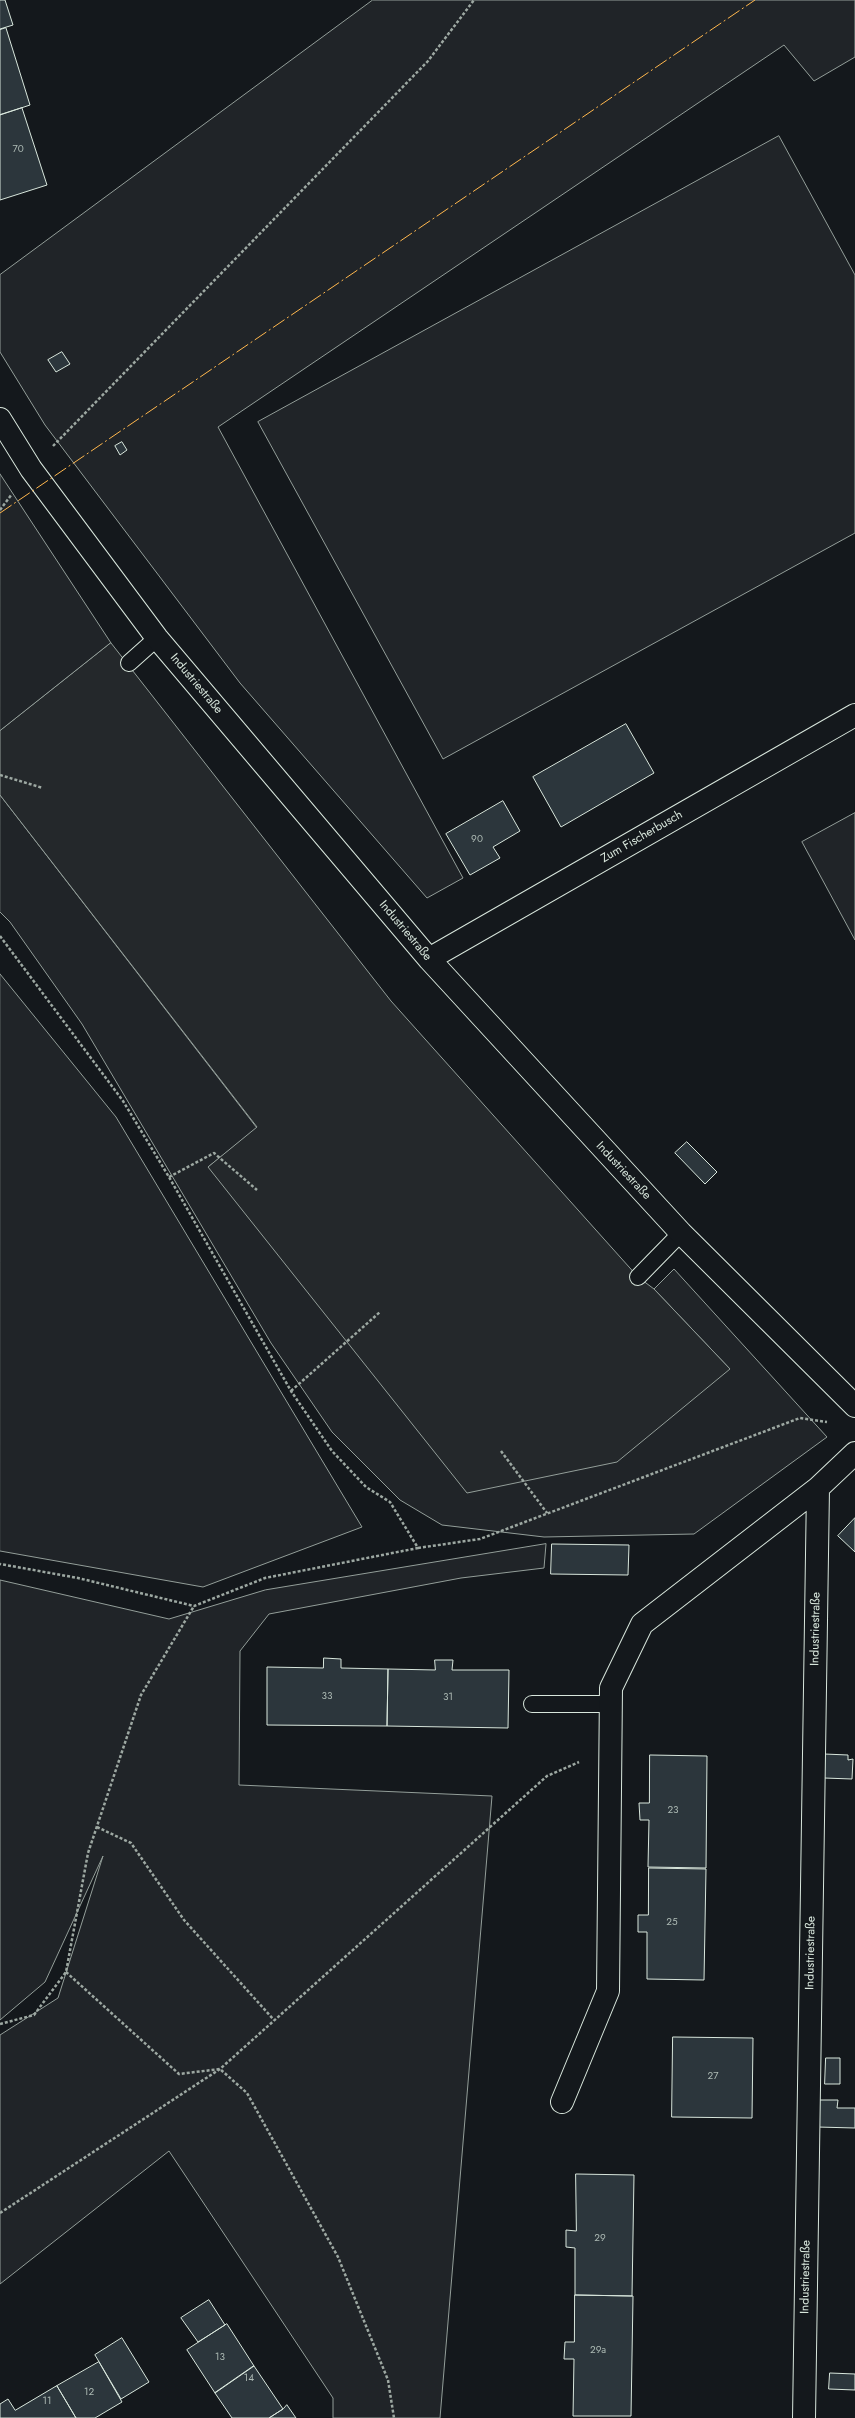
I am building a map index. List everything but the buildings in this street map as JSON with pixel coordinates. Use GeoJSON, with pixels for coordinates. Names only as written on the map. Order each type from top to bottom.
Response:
{"type":"FeatureCollection","features":[{"type":"Feature","properties":{"kind":"street","name":"Industriestraße"},"geometry":{"type":"LineString","coordinates":[[0,419],[31,469],[157,638],[429,959],[578,1124],[681,1233],[855,1406]]}},
{"type":"Feature","properties":{"kind":"street","name":"Zum Fischerbusch"},"geometry":{"type":"LineString","coordinates":[[429,959],[855,715]]}},
{"type":"Feature","properties":{"kind":"street"},"geometry":{"type":"LineString","coordinates":[[562,2102],[608,1992],[611,1688],[642,1624],[818,1488],[855,1453]]}},
{"type":"Feature","properties":{"kind":"street","name":"Industriestraße"},"geometry":{"type":"LineString","coordinates":[[804,2418],[818,1488]]}},
{"type":"Feature","properties":{"kind":"lane"},"geometry":{"type":"LineString","coordinates":[[129,663],[157,638]]}},
{"type":"Feature","properties":{"kind":"lane"},"geometry":{"type":"LineString","coordinates":[[638,1277],[681,1233]]}},
{"type":"Feature","properties":{"kind":"lane"},"geometry":{"type":"LineString","coordinates":[[532,1704],[611,1704]]}},
{"type":"Feature","properties":{"kind":"path"},"geometry":{"type":"LineString","coordinates":[[31,469],[428,61],[474,0]]}},
{"type":"Feature","properties":{"kind":"path"},"geometry":{"type":"LineString","coordinates":[[0,775],[44,788]]}},
{"type":"Feature","properties":{"kind":"path"},"geometry":{"type":"LineString","coordinates":[[0,936],[123,1101],[169,1177],[291,1391],[337,1456],[366,1487],[390,1502],[418,1548]]}},
{"type":"Feature","properties":{"kind":"path"},"geometry":{"type":"LineString","coordinates":[[169,1177],[214,1153],[257,1190]]}},
{"type":"Feature","properties":{"kind":"path"},"geometry":{"type":"LineString","coordinates":[[291,1391],[380,1312]]}},
{"type":"Feature","properties":{"kind":"path"},"geometry":{"type":"LineString","coordinates":[[0,1564],[78,1578],[194,1606],[265,1578],[418,1548],[480,1539],[800,1418],[832,1423]]}},
{"type":"Feature","properties":{"kind":"path"},"geometry":{"type":"LineString","coordinates":[[501,1451],[546,1513]]}},
{"type":"Feature","properties":{"kind":"path"},"geometry":{"type":"LineString","coordinates":[[0,2024],[34,2015],[66,1972],[88,1853],[141,1695],[194,1606]]}},
{"type":"Feature","properties":{"kind":"path"},"geometry":{"type":"LineString","coordinates":[[0,2214],[220,2069],[547,1776],[610,1749]]}},
{"type":"Feature","properties":{"kind":"path"},"geometry":{"type":"LineString","coordinates":[[97,1827],[131,1843],[184,1920],[274,2020]]}},
{"type":"Feature","properties":{"kind":"path"},"geometry":{"type":"LineString","coordinates":[[66,1972],[179,2074],[220,2069],[247,2094],[338,2257],[388,2380],[394,2418]]}},
{"type":"Feature","properties":{"kind":"shaded area"},"geometry":{"type":"Polygon","coordinates":[[[373,0],[855,0],[855,57],[814,81],[784,45],[218,427],[463,878],[427,898],[240,683],[45,425],[0,352],[0,275],[373,0]]]}},
{"type":"Feature","properties":{"kind":"shaded area"},"geometry":{"type":"Polygon","coordinates":[[[779,136],[855,275],[855,533],[443,759],[258,422],[779,136]]]}},
{"type":"Feature","properties":{"kind":"shaded area"},"geometry":{"type":"Polygon","coordinates":[[[0,474],[111,643],[0,731],[0,474]]]}},
{"type":"Feature","properties":{"kind":"shaded area"},"geometry":{"type":"Polygon","coordinates":[[[111,643],[391,1001],[638,1277],[654,1289],[730,1369],[617,1462],[467,1493],[208,1167],[257,1127],[0,795],[0,731],[111,643]]]}},
{"type":"Feature","properties":{"kind":"shaded area"},"geometry":{"type":"Polygon","coordinates":[[[0,795],[257,1128],[208,1167],[730,1369],[654,1289],[674,1269],[827,1437],[694,1534],[544,1537],[442,1525],[400,1500],[332,1432],[271,1343],[82,1024],[10,922],[0,912],[0,795]]]}},
{"type":"Feature","properties":{"kind":"shaded area"},"geometry":{"type":"Polygon","coordinates":[[[855,813],[855,940],[802,842],[855,813]]]}},
{"type":"Feature","properties":{"kind":"shaded area"},"geometry":{"type":"Polygon","coordinates":[[[0,974],[116,1117],[362,1527],[203,1587],[0,1551],[0,974]]]}},
{"type":"Feature","properties":{"kind":"shaded area"},"geometry":{"type":"Polygon","coordinates":[[[546,1544],[544,1568],[461,1578],[269,1614],[240,1651],[239,1785],[492,1796],[440,2418],[333,2418],[333,2398],[169,2151],[0,2284],[0,2035],[58,1998],[103,1856],[45,1982],[0,2020],[0,1580],[169,1619],[265,1590],[546,1544]]]}},
{"type":"Feature","properties":{"kind":"power"},"geometry":{"type":"LineString","coordinates":[[0,513],[755,0]]}}]}
